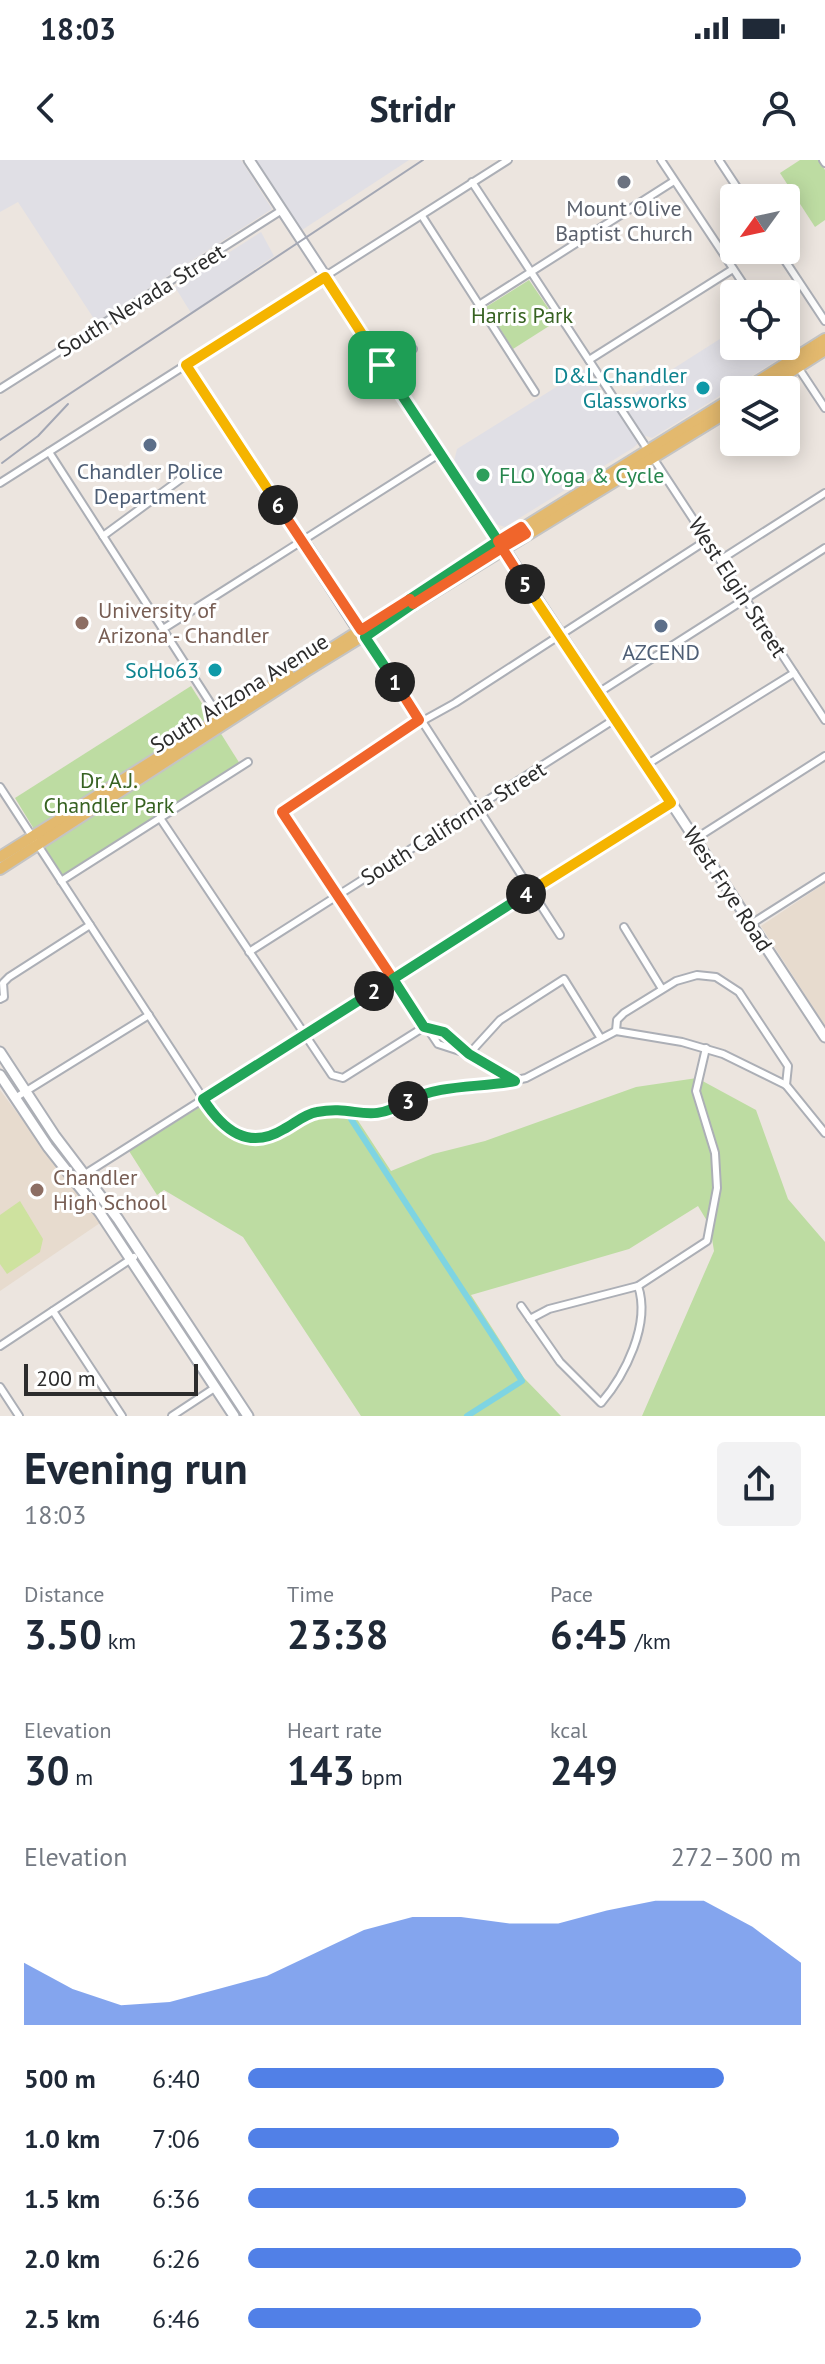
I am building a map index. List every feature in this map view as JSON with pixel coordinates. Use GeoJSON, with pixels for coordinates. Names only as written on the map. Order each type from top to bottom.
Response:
{"type":"FeatureCollection","features":[{"type":"Feature","properties":{"kind":"main road"},"geometry":{"type":"LineString","coordinates":[[779,376],[825,339]]}},
{"type":"Feature","properties":{"kind":"main road"},"geometry":{"type":"LineString","coordinates":[[770,376],[825,350]]}},
{"type":"Feature","properties":{"kind":"main road","name":"South Arizona Avenue"},"geometry":{"type":"LineString","coordinates":[[650,454],[720,406]]}},
{"type":"Feature","properties":{"kind":"main road","name":"South Arizona Avenue"},"geometry":{"type":"LineString","coordinates":[[33,840],[500,545],[650,454],[720,416]]}},
{"type":"Feature","properties":{"kind":"main road"},"geometry":{"type":"LineString","coordinates":[[0,857],[33,840]]}},
{"type":"Feature","properties":{"kind":"main road"},"geometry":{"type":"LineString","coordinates":[[0,869],[33,840]]}},
{"type":"Feature","properties":{"kind":"street","name":"West Frye Road"},"geometry":{"type":"LineString","coordinates":[[249,160],[439,454],[825,1037]]}},
{"type":"Feature","properties":{"kind":"street"},"geometry":{"type":"LineString","coordinates":[[0,483],[508,160]]}},
{"type":"Feature","properties":{"kind":"street"},"geometry":{"type":"LineString","coordinates":[[661,160],[740,280]]}},
{"type":"Feature","properties":{"kind":"street"},"geometry":{"type":"LineString","coordinates":[[719,160],[735,184]]}},
{"type":"Feature","properties":{"kind":"street"},"geometry":{"type":"LineString","coordinates":[[479,305],[674,181]]}},
{"type":"Feature","properties":{"kind":"street","name":"West Elgin Street"},"geometry":{"type":"LineString","coordinates":[[472,182],[825,720]]}},
{"type":"Feature","properties":{"kind":"street","name":"South Nevada Street"},"geometry":{"type":"LineString","coordinates":[[0,389],[282,210]]}},
{"type":"Feature","properties":{"kind":"street"},"geometry":{"type":"LineString","coordinates":[[422,216],[535,392]]}},
{"type":"Feature","properties":{"kind":"street"},"geometry":{"type":"LineString","coordinates":[[787,264],[825,321]]}},
{"type":"Feature","properties":{"kind":"street"},"geometry":{"type":"LineString","coordinates":[[589,360],[733,269]]}},
{"type":"Feature","properties":{"kind":"street"},"geometry":{"type":"LineString","coordinates":[[382,365],[386,358],[411,346]]}},
{"type":"Feature","properties":{"kind":"street"},"geometry":{"type":"LineString","coordinates":[[793,360],[825,408]]}},
{"type":"Feature","properties":{"kind":"street"},"geometry":{"type":"LineString","coordinates":[[186,365],[301,541],[309,546],[560,935]]}},
{"type":"Feature","properties":{"kind":"street"},"geometry":{"type":"LineString","coordinates":[[49,452],[222,721]]}},
{"type":"Feature","properties":{"kind":"street"},"geometry":{"type":"LineString","coordinates":[[163,629],[439,454]]}},
{"type":"Feature","properties":{"kind":"street"},"geometry":{"type":"LineString","coordinates":[[103,536],[182,478]]}},
{"type":"Feature","properties":{"kind":"street"},"geometry":{"type":"LineString","coordinates":[[720,560],[825,493]]}},
{"type":"Feature","properties":{"kind":"street"},"geometry":{"type":"LineString","coordinates":[[469,1054],[443,1047],[424,1027],[282,812],[419,720],[455,703],[707,540]]}},
{"type":"Feature","properties":{"kind":"street"},"geometry":{"type":"LineString","coordinates":[[598,693],[822,549],[825,560]]}},
{"type":"Feature","properties":{"kind":"street"},"geometry":{"type":"LineString","coordinates":[[646,765],[794,673]]}},
{"type":"Feature","properties":{"kind":"street","name":"South California Street"},"geometry":{"type":"LineString","coordinates":[[249,952],[615,719]]}},
{"type":"Feature","properties":{"kind":"street"},"geometry":{"type":"LineString","coordinates":[[695,839],[825,756]]}},
{"type":"Feature","properties":{"kind":"street"},"geometry":{"type":"LineString","coordinates":[[61,881],[248,762]]}},
{"type":"Feature","properties":{"kind":"street"},"geometry":{"type":"LineString","coordinates":[[0,787],[203,1099],[227,1129],[247,1139],[259,1140],[314,1112],[377,1115],[391,1112],[428,1092],[480,1088],[515,1081],[538,1073],[616,1031],[706,1048],[786,1085],[825,1133]]}},
{"type":"Feature","properties":{"kind":"street"},"geometry":{"type":"LineString","coordinates":[[85,1174],[671,803]]}},
{"type":"Feature","properties":{"kind":"street"},"geometry":{"type":"LineString","coordinates":[[160,818],[332,1075],[338,1079],[424,1027],[444,1032],[469,1054],[515,1081]]}},
{"type":"Feature","properties":{"kind":"street"},"geometry":{"type":"LineString","coordinates":[[751,924],[825,877]]}},
{"type":"Feature","properties":{"kind":"street"},"geometry":{"type":"LineString","coordinates":[[0,999],[4,997],[3,983],[9,977],[90,925]]}},
{"type":"Feature","properties":{"kind":"street"},"geometry":{"type":"LineString","coordinates":[[624,927],[662,989]]}},
{"type":"Feature","properties":{"kind":"street"},"geometry":{"type":"LineString","coordinates":[[616,1031],[617,1020],[624,1013],[662,989],[687,977],[716,977],[739,992],[788,1066],[786,1085]]}},
{"type":"Feature","properties":{"kind":"street"},"geometry":{"type":"LineString","coordinates":[[469,1054],[500,1020],[564,979],[600,1037]]}},
{"type":"Feature","properties":{"kind":"street"},"geometry":{"type":"LineString","coordinates":[[15,1098],[149,1015]]}},
{"type":"Feature","properties":{"kind":"street"},"geometry":{"type":"LineString","coordinates":[[530,1319],[549,1309],[638,1286],[707,1241],[717,1188],[715,1153],[696,1091],[706,1048]]}},
{"type":"Feature","properties":{"kind":"street"},"geometry":{"type":"LineString","coordinates":[[0,1052],[141,1253],[248,1416]]}},
{"type":"Feature","properties":{"kind":"street"},"geometry":{"type":"LineString","coordinates":[[0,1075],[130,1259],[234,1416]]}},
{"type":"Feature","properties":{"kind":"street"},"geometry":{"type":"LineString","coordinates":[[0,1346],[141,1253]]}},
{"type":"Feature","properties":{"kind":"street"},"geometry":{"type":"LineString","coordinates":[[521,1306],[560,1362],[601,1403],[614,1388],[636,1337],[643,1309],[638,1286]]}},
{"type":"Feature","properties":{"kind":"street"},"geometry":{"type":"LineString","coordinates":[[53,1311],[122,1416]]}},
{"type":"Feature","properties":{"kind":"street"},"geometry":{"type":"LineString","coordinates":[[0,1387],[19,1416]]}},
{"type":"Feature","properties":{"kind":"street"},"geometry":{"type":"LineString","coordinates":[[172,1416],[216,1387]]}},
{"type":"Feature","properties":{"kind":"shaded area"},"geometry":{"type":"Polygon","coordinates":[[[0,160],[241,160],[272,209],[96,322],[18,202],[0,212],[0,160]]]}},
{"type":"Feature","properties":{"kind":"shaded area"},"geometry":{"type":"Polygon","coordinates":[[[256,160],[409,160],[302,230],[256,160]]]}},
{"type":"Feature","properties":{"kind":"shaded area"},"geometry":{"type":"Polygon","coordinates":[[[261,232],[274,256],[191,313],[175,287],[261,232]]]}},
{"type":"Feature","properties":{"kind":"shaded area"},"geometry":{"type":"Polygon","coordinates":[[[720,339],[720,360],[777,360],[752,376],[720,376],[720,396],[652,438],[646,436],[633,448],[505,527],[496,524],[454,461],[457,449],[585,369],[613,407],[720,339]]]}},
{"type":"Feature","properties":{"kind":"shaded area"},"geometry":{"type":"Polygon","coordinates":[[[825,883],[825,1026],[761,926],[825,883]]]}},
{"type":"Feature","properties":{"kind":"shaded area","name":"Chandler High School"},"geometry":{"type":"Polygon","coordinates":[[[0,1090],[100,1223],[0,1291],[0,1090]]]}},
{"type":"Feature","properties":{"kind":"green space"},"geometry":{"type":"Polygon","coordinates":[[[800,160],[819,160],[825,170],[825,220],[815,227],[800,204],[800,184],[787,184],[780,173],[800,160]]]}},
{"type":"Feature","properties":{"kind":"green space","name":"Harris Park"},"geometry":{"type":"Polygon","coordinates":[[[529,280],[557,321],[513,349],[486,307],[529,280]]]}},
{"type":"Feature","properties":{"kind":"green space","name":"Dr. A.J. Chandler Park"},"geometry":{"type":"Polygon","coordinates":[[[191,686],[240,764],[62,875],[15,798],[191,686]]]}},
{"type":"Feature","properties":{"kind":"green space"},"geometry":{"type":"Polygon","coordinates":[[[697,1078],[756,1110],[788,1199],[825,1242],[825,1416],[642,1416],[714,1251],[710,1226],[698,1206],[629,1249],[471,1295],[524,1378],[561,1416],[361,1416],[243,1237],[164,1190],[157,1195],[129,1151],[211,1100],[235,1130],[247,1139],[268,1137],[314,1112],[353,1113],[391,1171],[433,1154],[485,1141],[636,1087],[697,1078]]]}},
{"type":"Feature","properties":{"kind":"green space"},"geometry":{"type":"Polygon","coordinates":[[[20,1201],[43,1239],[40,1252],[7,1274],[0,1264],[0,1215],[20,1201]]]}},
{"type":"Feature","properties":{"kind":"waterway"},"geometry":{"type":"LineString","coordinates":[[351,1119],[522,1381],[467,1416]]}},
{"type":"Feature","properties":{"kind":"railway"},"geometry":{"type":"LineString","coordinates":[[0,440],[423,160]]}},
{"type":"Feature","properties":{"kind":"railway"},"geometry":{"type":"LineString","coordinates":[[2,463],[38,436],[68,404]]}},
{"type":"Feature","properties":{"kind":"place","name":"Mount Olive Baptist Church"},"geometry":{"type":"Point","coordinates":[624,182]}},
{"type":"Feature","properties":{"kind":"place","name":"D&L Chandler Glassworks"},"geometry":{"type":"Point","coordinates":[703,388]}},
{"type":"Feature","properties":{"kind":"place","name":"Chandler Police Department"},"geometry":{"type":"Point","coordinates":[150,445]}},
{"type":"Feature","properties":{"kind":"place","name":"FLO Yoga & Cycle"},"geometry":{"type":"Point","coordinates":[483,475]}},
{"type":"Feature","properties":{"kind":"place","name":"University of Arizona - Chandler"},"geometry":{"type":"Point","coordinates":[82,623]}},
{"type":"Feature","properties":{"kind":"place","name":"AZCEND"},"geometry":{"type":"Point","coordinates":[661,626]}},
{"type":"Feature","properties":{"kind":"place","name":"SoHo63"},"geometry":{"type":"Point","coordinates":[215,670]}},
{"type":"Feature","properties":{"kind":"place","name":"Chandler High School"},"geometry":{"type":"Point","coordinates":[37,1190]}},
{"type":"Feature","properties":{"kind":"route"},"geometry":{"type":"LineString","coordinates":[[382,365],[325,277],[186,365],[301,541],[309,546],[361,630],[410,599],[413,604],[502,548],[498,541],[521,527],[526,534],[502,548],[671,803],[393,979],[424,1027],[433,1026],[444,1032],[469,1054],[515,1081],[480,1088],[428,1092],[391,1112],[377,1115],[362,1116],[331,1110],[314,1112],[268,1137],[247,1139],[227,1129],[203,1099],[393,979],[282,812],[419,720],[365,637],[413,604],[410,599],[498,541],[382,365]]}}]}
